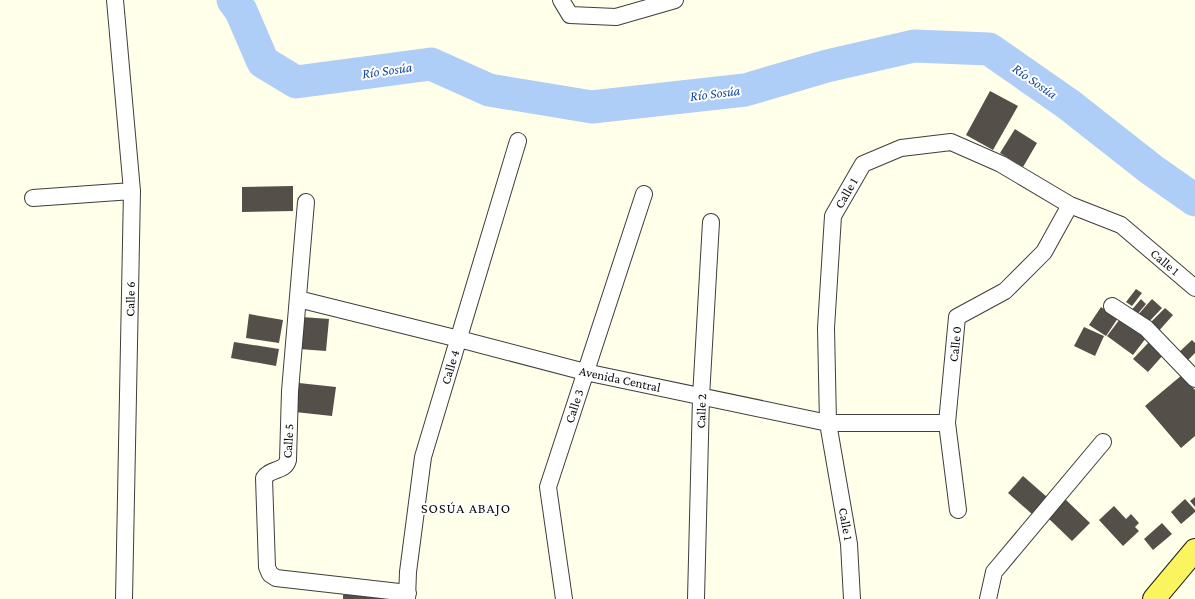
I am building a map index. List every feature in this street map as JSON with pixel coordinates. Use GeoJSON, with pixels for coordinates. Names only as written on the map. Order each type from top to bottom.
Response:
{"type":"FeatureCollection","features":[{"type":"Feature","properties":{"kind":"main road"},"geometry":{"type":"LineString","coordinates":[[1154,599],[1195,550]]}},
{"type":"Feature","properties":{"kind":"street","name":"Calle 6"},"geometry":{"type":"LineString","coordinates":[[115,0],[132,191],[124,599]]}},
{"type":"Feature","properties":{"kind":"street"},"geometry":{"type":"LineString","coordinates":[[561,0],[570,15],[616,17],[675,0]]}},
{"type":"Feature","properties":{"kind":"street","name":"Calle 4"},"geometry":{"type":"LineString","coordinates":[[408,596],[408,572],[423,457],[518,141]]}},
{"type":"Feature","properties":{"kind":"street","name":"Calle 1"},"geometry":{"type":"LineString","coordinates":[[852,599],[849,544],[828,423],[826,328],[833,216],[863,164],[902,148],[951,142],[1001,164],[1070,205],[1121,226],[1195,288]]}},
{"type":"Feature","properties":{"kind":"street"},"geometry":{"type":"LineString","coordinates":[[33,198],[132,191]]}},
{"type":"Feature","properties":{"kind":"street","name":"Calle 3"},"geometry":{"type":"LineString","coordinates":[[564,599],[548,487],[644,194]]}},
{"type":"Feature","properties":{"kind":"street","name":"Calle 5"},"geometry":{"type":"LineString","coordinates":[[306,202],[290,391],[288,460],[287,465],[270,472],[264,478],[267,567],[270,574],[276,578],[408,596]]}},
{"type":"Feature","properties":{"kind":"street","name":"Calle 0"},"geometry":{"type":"LineString","coordinates":[[958,510],[947,424],[957,317],[1004,291],[1044,252],[1070,205]]}},
{"type":"Feature","properties":{"kind":"street","name":"Calle 2"},"geometry":{"type":"LineString","coordinates":[[696,599],[701,397],[710,222]]}},
{"type":"Feature","properties":{"kind":"street","name":"Avenida Central"},"geometry":{"type":"LineString","coordinates":[[298,299],[585,372],[828,423],[947,424]]}},
{"type":"Feature","properties":{"kind":"street"},"geometry":{"type":"LineString","coordinates":[[1112,306],[1146,328],[1195,379]]}},
{"type":"Feature","properties":{"kind":"street"},"geometry":{"type":"LineString","coordinates":[[988,599],[994,572],[1102,442]]}},
{"type":"Feature","properties":{"kind":"building"},"geometry":{"type":"Polygon","coordinates":[[[990,91],[1018,106],[993,150],[966,135],[990,91]]]}},
{"type":"Feature","properties":{"kind":"building"},"geometry":{"type":"Polygon","coordinates":[[[1015,129],[1037,143],[1023,167],[1000,153],[1015,129]]]}},
{"type":"Feature","properties":{"kind":"building"},"geometry":{"type":"Polygon","coordinates":[[[293,186],[293,211],[242,212],[242,187],[293,186]]]}},
{"type":"Feature","properties":{"kind":"building"},"geometry":{"type":"Polygon","coordinates":[[[1136,289],[1142,293],[1132,306],[1126,302],[1136,289]]]}},
{"type":"Feature","properties":{"kind":"building"},"geometry":{"type":"Polygon","coordinates":[[[1141,299],[1146,304],[1135,317],[1130,312],[1141,299]]]}},
{"type":"Feature","properties":{"kind":"building"},"geometry":{"type":"Polygon","coordinates":[[[1152,299],[1162,308],[1145,326],[1136,317],[1152,299]]]}},
{"type":"Feature","properties":{"kind":"building"},"geometry":{"type":"Polygon","coordinates":[[[1101,307],[1118,318],[1106,336],[1089,325],[1101,307]]]}},
{"type":"Feature","properties":{"kind":"building"},"geometry":{"type":"Polygon","coordinates":[[[1165,308],[1173,315],[1156,334],[1147,326],[1165,308]]]}},
{"type":"Feature","properties":{"kind":"building"},"geometry":{"type":"Polygon","coordinates":[[[249,314],[283,320],[279,343],[246,338],[249,314]]]}},
{"type":"Feature","properties":{"kind":"building"},"geometry":{"type":"Polygon","coordinates":[[[302,317],[329,319],[326,351],[299,349],[302,317]]]}},
{"type":"Feature","properties":{"kind":"building"},"geometry":{"type":"Polygon","coordinates":[[[1120,319],[1146,338],[1133,355],[1107,336],[1120,319]]]}},
{"type":"Feature","properties":{"kind":"building"},"geometry":{"type":"Polygon","coordinates":[[[1084,327],[1104,336],[1095,356],[1074,346],[1084,327]]]}},
{"type":"Feature","properties":{"kind":"building"},"geometry":{"type":"Polygon","coordinates":[[[1192,340],[1195,343],[1195,353],[1186,362],[1177,354],[1192,340]]]}},
{"type":"Feature","properties":{"kind":"building"},"geometry":{"type":"Polygon","coordinates":[[[1150,341],[1164,354],[1148,372],[1133,359],[1150,341]]]}},
{"type":"Feature","properties":{"kind":"building"},"geometry":{"type":"Polygon","coordinates":[[[234,342],[279,349],[276,366],[231,358],[234,342]]]}},
{"type":"Feature","properties":{"kind":"building"},"geometry":{"type":"Polygon","coordinates":[[[1182,375],[1195,390],[1195,436],[1181,448],[1145,406],[1182,375]]]}},
{"type":"Feature","properties":{"kind":"building"},"geometry":{"type":"Polygon","coordinates":[[[299,383],[336,387],[332,416],[295,412],[299,383]]]}},
{"type":"Feature","properties":{"kind":"building"},"geometry":{"type":"Polygon","coordinates":[[[1023,476],[1047,497],[1032,514],[1008,493],[1023,476]]]}},
{"type":"Feature","properties":{"kind":"building"},"geometry":{"type":"Polygon","coordinates":[[[1195,497],[1195,507],[1190,501],[1195,497]]]}},
{"type":"Feature","properties":{"kind":"building"},"geometry":{"type":"Polygon","coordinates":[[[1065,499],[1090,523],[1072,541],[1047,517],[1065,499]]]}},
{"type":"Feature","properties":{"kind":"building"},"geometry":{"type":"Polygon","coordinates":[[[1185,499],[1195,510],[1195,512],[1181,524],[1171,512],[1185,499]]]}},
{"type":"Feature","properties":{"kind":"building"},"geometry":{"type":"Polygon","coordinates":[[[1114,506],[1126,519],[1131,514],[1139,523],[1135,527],[1139,531],[1123,546],[1099,520],[1114,506]]]}},
{"type":"Feature","properties":{"kind":"building"},"geometry":{"type":"Polygon","coordinates":[[[1162,523],[1172,534],[1153,550],[1144,539],[1162,523]]]}},
{"type":"Feature","properties":{"kind":"building"},"geometry":{"type":"Polygon","coordinates":[[[389,594],[389,599],[343,599],[343,595],[389,594]]]}},
{"type":"Feature","properties":{"kind":"waterway","name":"Río Sosúa"},"geometry":{"type":"LineString","coordinates":[[233,0],[241,11],[263,62],[296,82],[431,64],[489,90],[592,107],[745,90],[827,66],[914,46],[989,49],[1068,104],[1152,170],[1195,200]]}},
{"type":"Feature","properties":{"kind":"district","name":"SOSÚA ABAJO"},"geometry":{"type":"Point","coordinates":[466,508]}}]}
